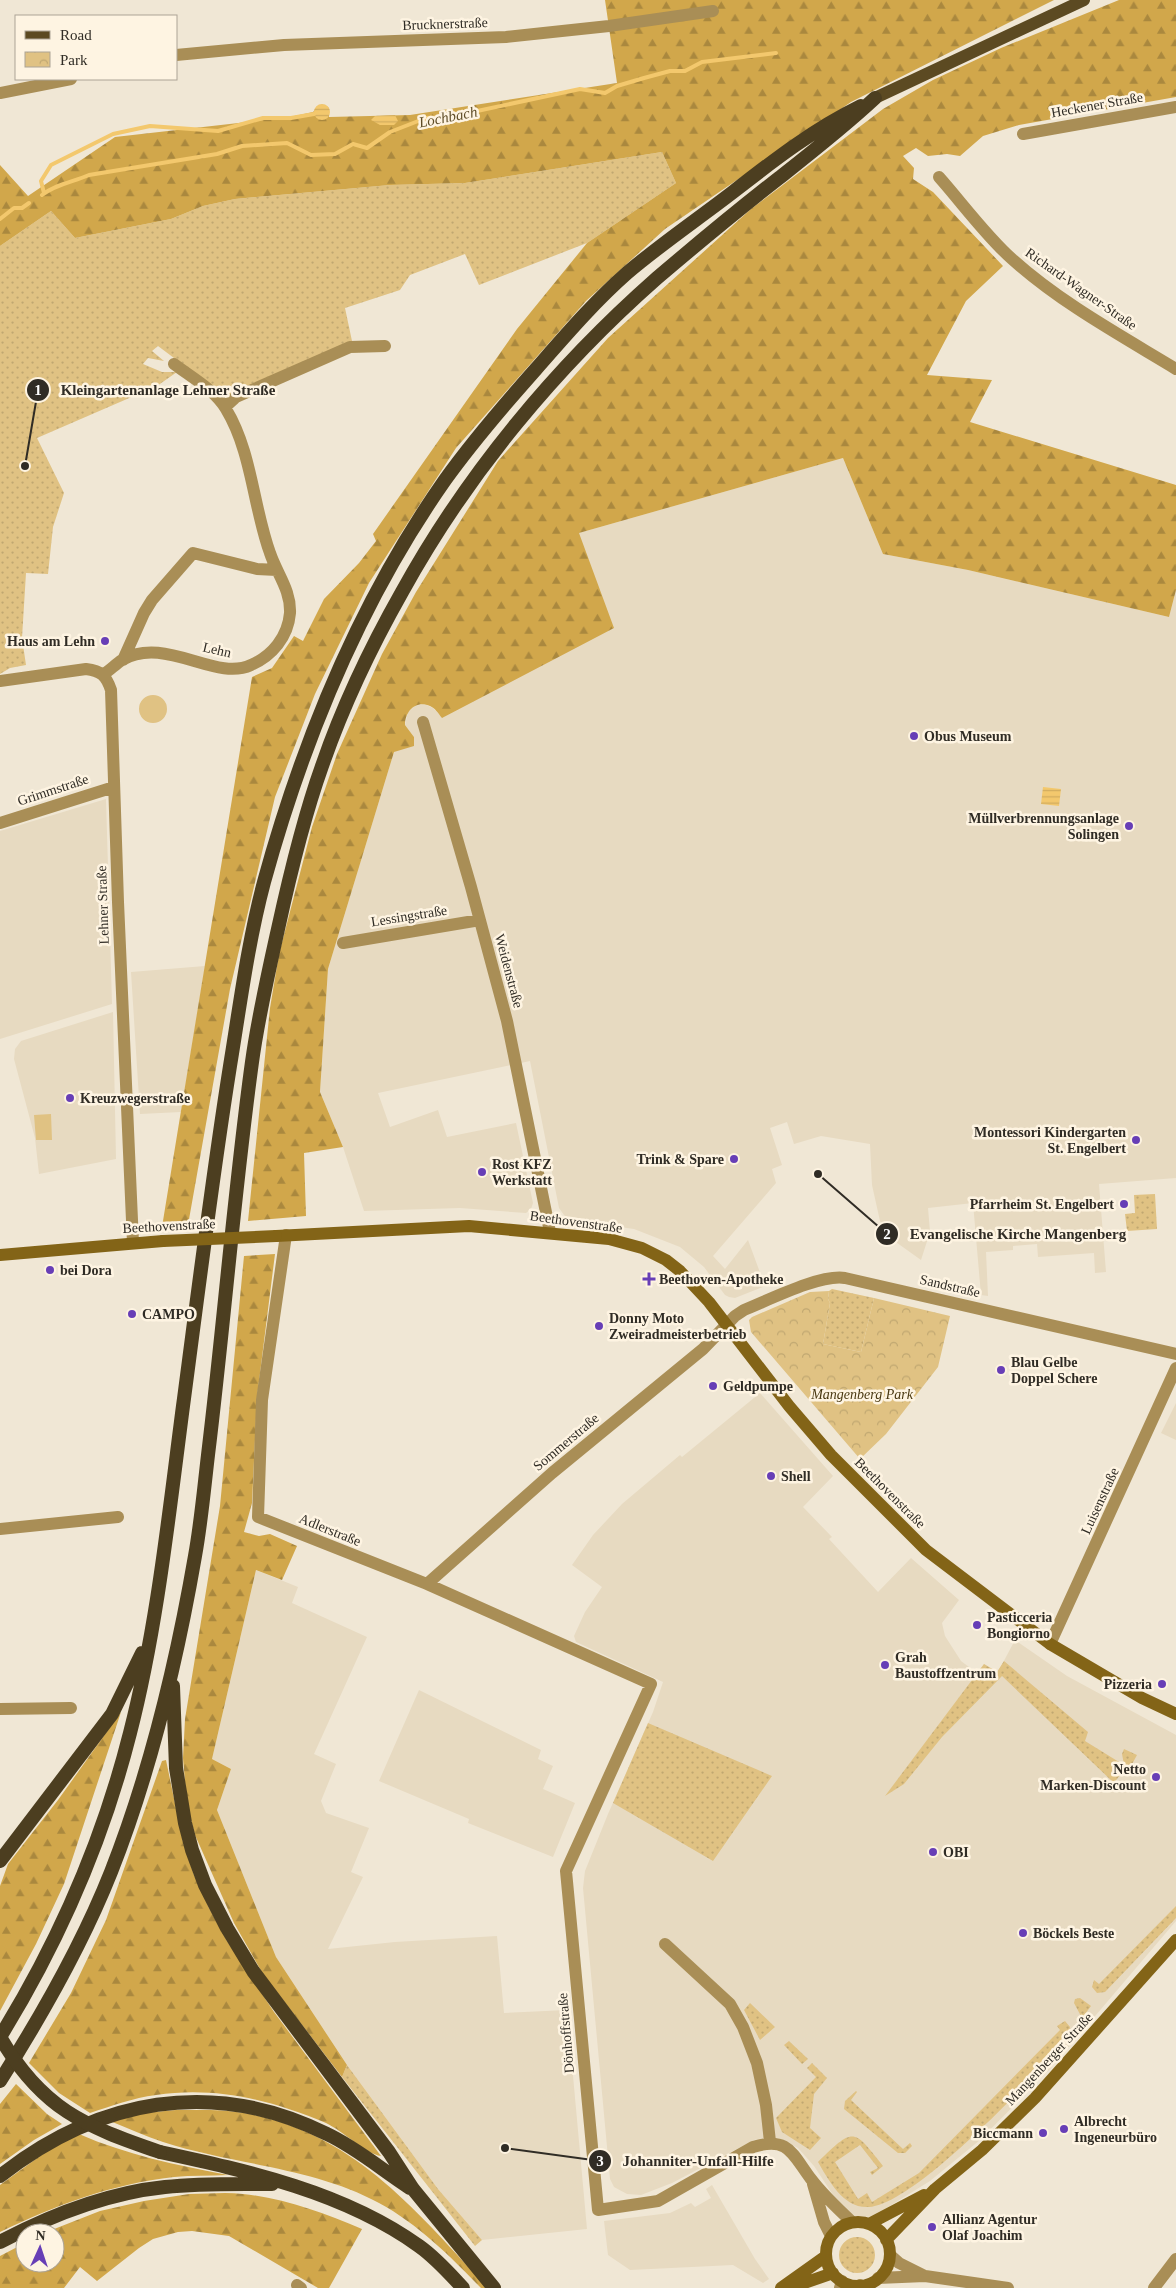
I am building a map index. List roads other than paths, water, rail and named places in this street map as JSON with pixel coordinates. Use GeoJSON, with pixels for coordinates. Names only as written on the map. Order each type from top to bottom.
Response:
{"type":"FeatureCollection","features":[{"type":"Feature","properties":{"kind":"highway"},"geometry":{"type":"LineString","coordinates":[[463,2288],[429,2254],[390,2228],[335,2202],[288,2184],[228,2167],[160,2152],[99,2130],[78,2120],[48,2099],[19,2068],[0,2037],[20,2004],[61,1925],[98,1838],[129,1738],[149,1639],[166,1531],[219,1136],[245,971],[263,885],[287,805],[313,728],[352,641],[394,562],[444,481],[502,407],[574,326],[626,274],[758,172],[827,122],[875,98]]}},
{"type":"Feature","properties":{"kind":"highway"},"geometry":{"type":"LineString","coordinates":[[0,2081],[37,2023],[79,1943],[109,1877],[152,1747],[172,1670],[196,1552],[218,1378],[251,1068],[260,1010],[293,859],[322,765],[357,682],[385,623],[424,555],[469,486],[534,403],[572,360],[635,298],[778,178],[840,131],[875,98]]}},
{"type":"Feature","properties":{"kind":"highway"},"geometry":{"type":"LineString","coordinates":[[0,1861],[112,1714],[149,1639]]}},
{"type":"Feature","properties":{"kind":"highway"},"geometry":{"type":"LineString","coordinates":[[172,1670],[175,1746],[180,1802],[192,1850],[205,1885],[227,1928],[252,1971],[389,2152],[413,2189],[494,2288]]}},
{"type":"Feature","properties":{"kind":"highway"},"geometry":{"type":"LineString","coordinates":[[0,2176],[49,2142],[77,2127],[114,2113],[142,2106],[203,2101],[249,2106],[307,2124],[352,2148],[413,2189]]}},
{"type":"Feature","properties":{"kind":"highway"},"geometry":{"type":"LineString","coordinates":[[0,2242],[58,2215],[100,2200],[131,2193],[164,2187],[288,2184]]}},
{"type":"Feature","properties":{"kind":"main road"},"geometry":{"type":"LineString","coordinates":[[875,98],[1084,0]]}},
{"type":"Feature","properties":{"kind":"main road","name":"Beethovenstraße"},"geometry":{"type":"LineString","coordinates":[[0,1255],[163,1241],[459,1225],[609,1239],[642,1248],[666,1260],[680,1271],[709,1302],[789,1406],[831,1455],[926,1550],[1050,1644],[1142,1698],[1176,1714]]}},
{"type":"Feature","properties":{"kind":"main road","name":"Mangenberger Straße"},"geometry":{"type":"LineString","coordinates":[[886,2240],[935,2189],[982,2150],[1035,2098],[1176,1940]]}},
{"type":"Feature","properties":{"kind":"main road","name":"Mangenberger Straße"},"geometry":{"type":"LineString","coordinates":[[869,2224],[935,2189]]}},
{"type":"Feature","properties":{"kind":"main road"},"geometry":{"type":"LineString","coordinates":[[790,2288],[838,2281],[859,2287],[878,2278],[888,2264],[890,2255],[882,2233],[869,2224],[852,2222],[844,2225],[831,2236],[826,2256],[838,2281]]}},
{"type":"Feature","properties":{"kind":"main road"},"geometry":{"type":"LineString","coordinates":[[781,2288],[826,2256]]}},
{"type":"Feature","properties":{"kind":"street","name":"Brucknerstraße"},"geometry":{"type":"LineString","coordinates":[[178,55],[284,45],[506,37],[609,26],[713,11]]}},
{"type":"Feature","properties":{"kind":"street"},"geometry":{"type":"LineString","coordinates":[[0,93],[65,80]]}},
{"type":"Feature","properties":{"kind":"street","name":"Heckener Straße"},"geometry":{"type":"LineString","coordinates":[[1023,134],[1176,107]]}},
{"type":"Feature","properties":{"kind":"street","name":"Richard-Wagner-Straße"},"geometry":{"type":"LineString","coordinates":[[939,177],[1011,258],[1086,314],[1176,369]]}},
{"type":"Feature","properties":{"kind":"street"},"geometry":{"type":"LineString","coordinates":[[225,407],[236,397],[350,347],[385,346]]}},
{"type":"Feature","properties":{"kind":"street","name":"Lehn"},"geometry":{"type":"LineString","coordinates":[[104,674],[123,660],[137,655],[163,653],[222,668],[240,670],[259,661],[277,645],[289,620],[288,592],[269,552],[240,442],[225,407],[212,393],[174,364]]}},
{"type":"Feature","properties":{"kind":"street","name":"Lehn"},"geometry":{"type":"LineString","coordinates":[[123,660],[144,613],[152,600],[193,553],[257,569],[277,570]]}},
{"type":"Feature","properties":{"kind":"street"},"geometry":{"type":"LineString","coordinates":[[0,681],[86,669],[97,670],[104,674]]}},
{"type":"Feature","properties":{"kind":"street","name":"Lehner Straße"},"geometry":{"type":"LineString","coordinates":[[104,674],[112,690],[114,787],[133,1243]]}},
{"type":"Feature","properties":{"kind":"street","name":"Weidenstraße"},"geometry":{"type":"LineString","coordinates":[[423,722],[507,1021],[550,1232]]}},
{"type":"Feature","properties":{"kind":"street","name":"Grimmstraße"},"geometry":{"type":"LineString","coordinates":[[0,822],[114,787]]}},
{"type":"Feature","properties":{"kind":"street","name":"Lessingstraße"},"geometry":{"type":"LineString","coordinates":[[342,942],[480,920]]}},
{"type":"Feature","properties":{"kind":"street","name":"Adlerstraße"},"geometry":{"type":"LineString","coordinates":[[281,1235],[262,1400],[258,1517],[427,1584],[651,1684]]}},
{"type":"Feature","properties":{"kind":"street","name":"Sandstraße"},"geometry":{"type":"LineString","coordinates":[[727,1326],[744,1310],[812,1283],[837,1276],[1176,1354]]}},
{"type":"Feature","properties":{"kind":"street","name":"Sommerstraße"},"geometry":{"type":"LineString","coordinates":[[427,1584],[552,1473],[703,1349],[727,1326]]}},
{"type":"Feature","properties":{"kind":"street","name":"Luisenstraße"},"geometry":{"type":"LineString","coordinates":[[1050,1644],[1176,1368]]}},
{"type":"Feature","properties":{"kind":"street"},"geometry":{"type":"LineString","coordinates":[[0,1529],[118,1517]]}},
{"type":"Feature","properties":{"kind":"street","name":"Dönhoffstraße"},"geometry":{"type":"LineString","coordinates":[[651,1684],[566,1871],[598,2210],[658,2201],[753,2147],[770,2142]]}},
{"type":"Feature","properties":{"kind":"street"},"geometry":{"type":"LineString","coordinates":[[0,1710],[71,1708]]}},
{"type":"Feature","properties":{"kind":"street"},"geometry":{"type":"LineString","coordinates":[[665,1944],[730,2004],[743,2027],[757,2063],[766,2104],[770,2142],[782,2146],[793,2153],[811,2180],[852,2222]]}},
{"type":"Feature","properties":{"kind":"street"},"geometry":{"type":"LineString","coordinates":[[811,2180],[824,2222],[831,2236]]}},
{"type":"Feature","properties":{"kind":"street"},"geometry":{"type":"LineString","coordinates":[[890,2255],[899,2263],[925,2276]]}},
{"type":"Feature","properties":{"kind":"street"},"geometry":{"type":"LineString","coordinates":[[1154,2288],[1176,2259]]}},
{"type":"Feature","properties":{"kind":"street"},"geometry":{"type":"LineString","coordinates":[[878,2278],[925,2276],[1008,2288]]}},
{"type":"Feature","properties":{"kind":"waterway","name":"Lochbach"},"geometry":{"type":"LineString","coordinates":[[42,195],[47,191],[89,175],[217,154],[242,146],[287,143],[311,155],[335,154],[353,144],[367,148],[390,132],[426,118],[449,117],[580,89],[605,93],[617,86],[644,78],[670,71],[685,71],[702,62],[776,53]]}},
{"type":"Feature","properties":{"kind":"waterway"},"geometry":{"type":"LineString","coordinates":[[44,193],[41,181],[51,165],[113,134],[150,126],[218,131],[263,118],[291,118],[314,114]]}},
{"type":"Feature","properties":{"kind":"waterway","name":"Lochbach"},"geometry":{"type":"LineString","coordinates":[[0,219],[14,208],[22,208],[29,203]]}},
{"type":"Feature","properties":{"kind":"place","name":"Kleingartenanlage Lehner Straße"},"geometry":{"type":"Point","coordinates":[25,466]}},
{"type":"Feature","properties":{"kind":"place","name":"Haus am Lehn"},"geometry":{"type":"Point","coordinates":[105,641]}},
{"type":"Feature","properties":{"kind":"place","name":"Obus Museum"},"geometry":{"type":"Point","coordinates":[914,736]}},
{"type":"Feature","properties":{"kind":"place","name":"Müllverbrennungsanlage Solingen"},"geometry":{"type":"Point","coordinates":[1129,826]}},
{"type":"Feature","properties":{"kind":"place","name":"Kreuzwegerstraße"},"geometry":{"type":"Point","coordinates":[70,1098]}},
{"type":"Feature","properties":{"kind":"place","name":"Montessori Kindergarten St. Engelbert"},"geometry":{"type":"Point","coordinates":[1136,1140]}},
{"type":"Feature","properties":{"kind":"place","name":"Trink & Spare"},"geometry":{"type":"Point","coordinates":[734,1159]}},
{"type":"Feature","properties":{"kind":"place","name":"Rost KFZ Werkstatt"},"geometry":{"type":"Point","coordinates":[482,1172]}},
{"type":"Feature","properties":{"kind":"place","name":"Evangelische Kirche Mangenberg"},"geometry":{"type":"Point","coordinates":[818,1174]}},
{"type":"Feature","properties":{"kind":"place","name":"Pfarrheim St. Engelbert"},"geometry":{"type":"Point","coordinates":[1124,1204]}},
{"type":"Feature","properties":{"kind":"place","name":"bei Dora"},"geometry":{"type":"Point","coordinates":[50,1270]}},
{"type":"Feature","properties":{"kind":"place","name":"Beethoven-Apotheke"},"geometry":{"type":"Point","coordinates":[649,1279]}},
{"type":"Feature","properties":{"kind":"place","name":"CAMPO"},"geometry":{"type":"Point","coordinates":[132,1314]}},
{"type":"Feature","properties":{"kind":"place","name":"Donny Moto Zweiradmeisterbetrieb"},"geometry":{"type":"Point","coordinates":[599,1326]}},
{"type":"Feature","properties":{"kind":"place","name":"Blau Gelbe Doppel Schere"},"geometry":{"type":"Point","coordinates":[1001,1370]}},
{"type":"Feature","properties":{"kind":"place","name":"Geldpumpe"},"geometry":{"type":"Point","coordinates":[713,1386]}},
{"type":"Feature","properties":{"kind":"place","name":"Shell"},"geometry":{"type":"Point","coordinates":[771,1476]}},
{"type":"Feature","properties":{"kind":"place","name":"Pasticceria Bongiorno"},"geometry":{"type":"Point","coordinates":[977,1625]}},
{"type":"Feature","properties":{"kind":"place","name":"Grah Baustoffzentrum"},"geometry":{"type":"Point","coordinates":[885,1665]}},
{"type":"Feature","properties":{"kind":"place","name":"Pizzeria"},"geometry":{"type":"Point","coordinates":[1162,1684]}},
{"type":"Feature","properties":{"kind":"place","name":"Netto Marken-Discount"},"geometry":{"type":"Point","coordinates":[1156,1777]}},
{"type":"Feature","properties":{"kind":"place","name":"OBI"},"geometry":{"type":"Point","coordinates":[933,1852]}},
{"type":"Feature","properties":{"kind":"place","name":"Böckels Beste"},"geometry":{"type":"Point","coordinates":[1023,1933]}},
{"type":"Feature","properties":{"kind":"place","name":"Albrecht Ingeneurbüro"},"geometry":{"type":"Point","coordinates":[1064,2129]}},
{"type":"Feature","properties":{"kind":"place","name":"Biccmann"},"geometry":{"type":"Point","coordinates":[1043,2133]}},
{"type":"Feature","properties":{"kind":"place","name":"Johanniter-Unfall-Hilfe"},"geometry":{"type":"Point","coordinates":[505,2148]}},
{"type":"Feature","properties":{"kind":"place","name":"Allianz Agentur Olaf Joachim"},"geometry":{"type":"Point","coordinates":[932,2227]}},
{"type":"Feature","properties":{"kind":"park label","name":"Mangenberg Park"},"geometry":{"type":"Point","coordinates":[862,1394]}}]}
